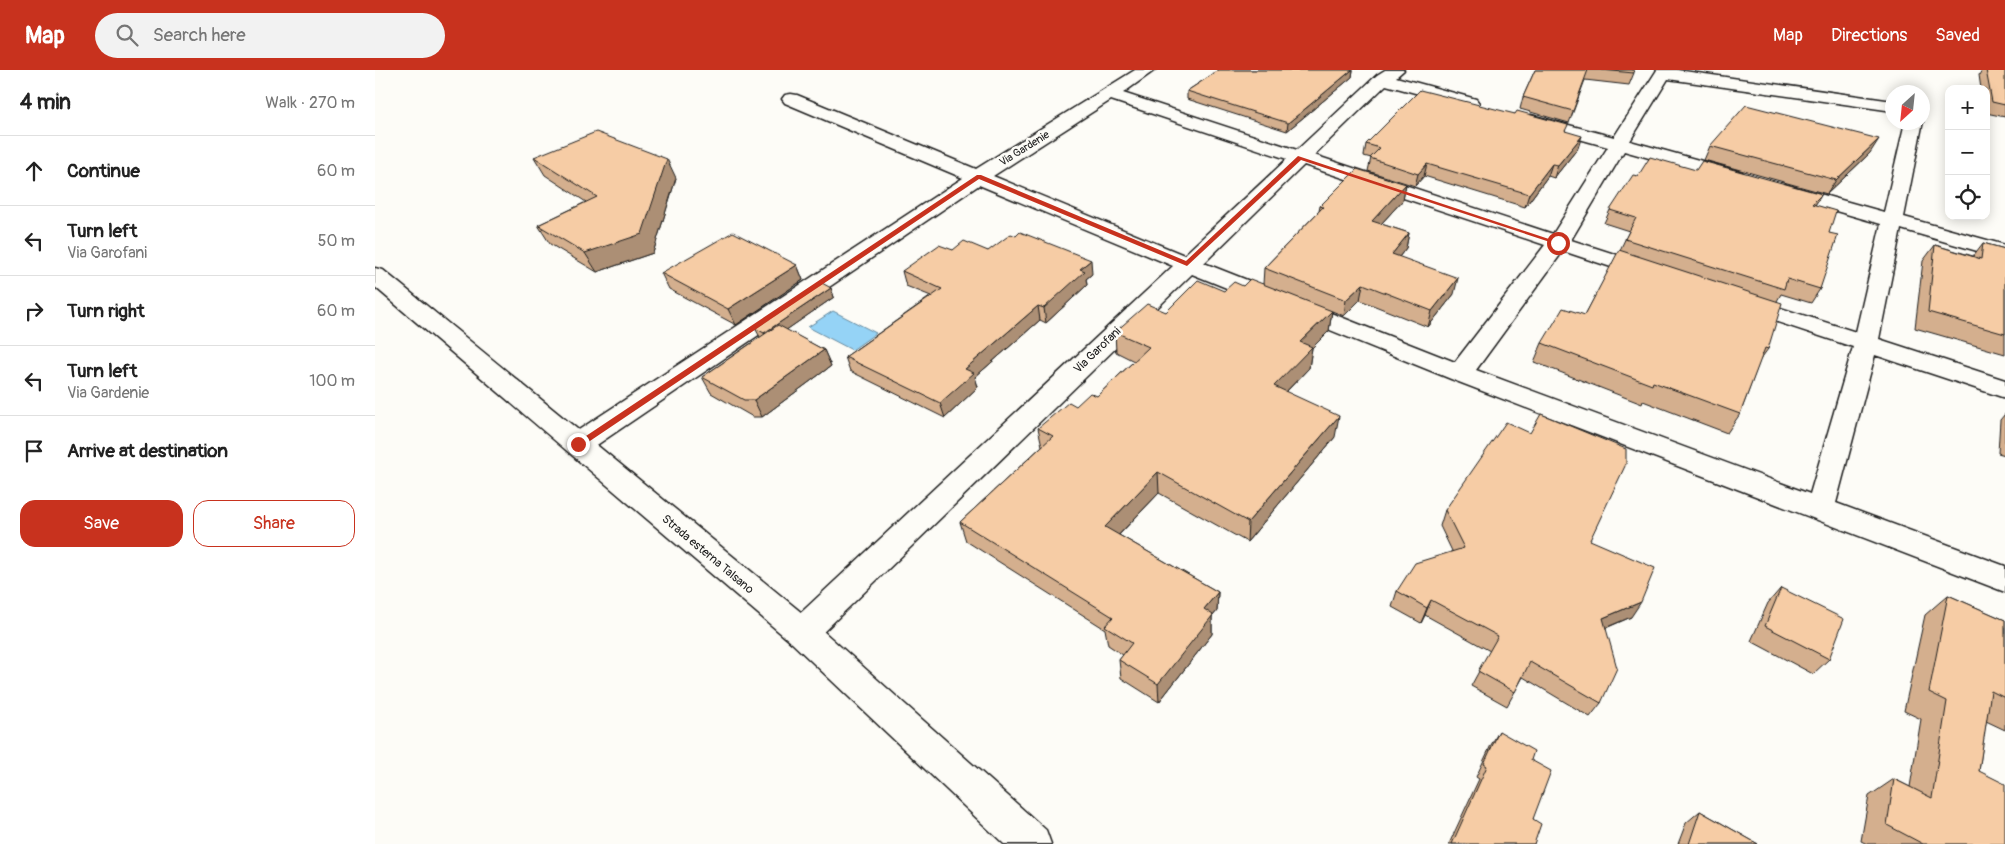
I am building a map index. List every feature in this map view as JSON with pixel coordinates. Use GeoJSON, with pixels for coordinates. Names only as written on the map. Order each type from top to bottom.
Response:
{"type":"FeatureCollection","features":[{"type":"Feature","properties":{"kind":"street","name":"Via Gardenie"},"geometry":{"type":"LineString","coordinates":[[578,444],[979,176],[1147,70]]}},
{"type":"Feature","properties":{"kind":"street"},"geometry":{"type":"LineString","coordinates":[[1460,373],[1558,243],[1617,144],[1663,73],[1885,105]]}},
{"type":"Feature","properties":{"kind":"street"},"geometry":{"type":"LineString","coordinates":[[1389,74],[1486,108]]}},
{"type":"Feature","properties":{"kind":"street","name":"Via Garofani"},"geometry":{"type":"LineString","coordinates":[[801,632],[1389,74]]}},
{"type":"Feature","properties":{"kind":"street"},"geometry":{"type":"LineString","coordinates":[[1109,94],[1670,279]]}},
{"type":"Feature","properties":{"kind":"street"},"geometry":{"type":"LineString","coordinates":[[791,100],[979,176],[1187,264],[1460,373],[2005,579]]}},
{"type":"Feature","properties":{"kind":"street"},"geometry":{"type":"LineString","coordinates":[[1514,115],[1750,180]]}},
{"type":"Feature","properties":{"kind":"street"},"geometry":{"type":"LineString","coordinates":[[1820,510],[1865,343],[1912,130]]}},
{"type":"Feature","properties":{"kind":"street"},"geometry":{"type":"LineString","coordinates":[[1769,186],[2005,252]]}},
{"type":"Feature","properties":{"kind":"street","name":"Strada esterna Talsano"},"geometry":{"type":"LineString","coordinates":[[375,275],[801,632],[1032,844]]}},
{"type":"Feature","properties":{"kind":"street"},"geometry":{"type":"LineString","coordinates":[[1726,298],[2005,389]]}},
{"type":"Feature","properties":{"kind":"water"},"geometry":{"type":"Polygon","coordinates":[[[833,311],[876,333],[852,350],[808,327],[833,311]]]}},
{"type":"Feature","properties":{"kind":"building"},"geometry":{"type":"Polygon","coordinates":[[[1219,70],[1352,70],[1288,123],[1187,91],[1219,70]]]}},
{"type":"Feature","properties":{"kind":"building"},"geometry":{"type":"Polygon","coordinates":[[[1535,70],[1588,70],[1573,111],[1523,97],[1535,70]]]}},
{"type":"Feature","properties":{"kind":"building"},"geometry":{"type":"Polygon","coordinates":[[[1601,70],[1633,70],[1634,73],[1601,70]]]}},
{"type":"Feature","properties":{"kind":"building"},"geometry":{"type":"Polygon","coordinates":[[[1986,70],[2005,70],[2005,105],[1992,102],[1986,70]]]}},
{"type":"Feature","properties":{"kind":"building"},"geometry":{"type":"Polygon","coordinates":[[[1420,90],[1515,114],[1517,111],[1568,125],[1565,131],[1582,136],[1558,165],[1552,164],[1529,194],[1427,164],[1418,174],[1370,158],[1380,148],[1366,144],[1420,90]]]}},
{"type":"Feature","properties":{"kind":"building"},"geometry":{"type":"Polygon","coordinates":[[[1746,105],[1879,139],[1836,180],[1710,146],[1746,105]]]}},
{"type":"Feature","properties":{"kind":"building"},"geometry":{"type":"Polygon","coordinates":[[[596,132],[667,159],[642,234],[585,253],[538,225],[597,197],[534,157],[596,132]]]}},
{"type":"Feature","properties":{"kind":"building"},"geometry":{"type":"Polygon","coordinates":[[[1650,157],[1696,170],[1702,161],[1822,194],[1812,204],[1836,211],[1829,233],[1838,235],[1820,289],[1787,279],[1784,289],[1625,239],[1636,218],[1610,210],[1633,175],[1638,176],[1650,157]]]}},
{"type":"Feature","properties":{"kind":"building"},"geometry":{"type":"Polygon","coordinates":[[[1357,169],[1406,184],[1372,221],[1409,233],[1392,254],[1458,278],[1432,311],[1363,284],[1346,300],[1264,268],[1323,207],[1320,206],[1357,169]]]}},
{"type":"Feature","properties":{"kind":"building"},"geometry":{"type":"Polygon","coordinates":[[[733,232],[797,265],[728,309],[661,273],[733,232]]]}},
{"type":"Feature","properties":{"kind":"building"},"geometry":{"type":"Polygon","coordinates":[[[1020,232],[1091,260],[1080,269],[1085,271],[1044,308],[1038,306],[965,369],[974,373],[940,403],[845,357],[942,289],[902,271],[939,245],[953,250],[964,241],[988,251],[1011,234],[1016,236],[1020,232]]]}},
{"type":"Feature","properties":{"kind":"building"},"geometry":{"type":"Polygon","coordinates":[[[1983,243],[2005,249],[2005,334],[1928,312],[1935,245],[1981,259],[1983,243]]]}},
{"type":"Feature","properties":{"kind":"building"},"geometry":{"type":"Polygon","coordinates":[[[1619,250],[1782,303],[1768,349],[1765,348],[1740,414],[1653,382],[1652,385],[1542,343],[1563,308],[1585,315],[1619,250]]]}},
{"type":"Feature","properties":{"kind":"building"},"geometry":{"type":"Polygon","coordinates":[[[1250,279],[1332,311],[1300,342],[1312,347],[1274,386],[1339,416],[1248,522],[1158,472],[1105,527],[1218,592],[1204,609],[1213,615],[1158,684],[1119,660],[1132,643],[1105,626],[1113,617],[960,522],[1053,436],[1038,428],[1069,402],[1076,406],[1090,393],[1097,396],[1149,347],[1115,332],[1147,304],[1166,312],[1198,280],[1224,291],[1234,282],[1243,286],[1250,279]]]}},
{"type":"Feature","properties":{"kind":"building"},"geometry":{"type":"Polygon","coordinates":[[[822,283],[831,288],[764,333],[755,328],[822,283]]]}},
{"type":"Feature","properties":{"kind":"building"},"geometry":{"type":"Polygon","coordinates":[[[778,325],[824,350],[754,400],[744,400],[702,377],[778,325]]]}},
{"type":"Feature","properties":{"kind":"building"},"geometry":{"type":"Polygon","coordinates":[[[1541,414],[1626,449],[1626,464],[1590,540],[1655,568],[1641,602],[1603,618],[1617,668],[1601,703],[1530,662],[1515,692],[1478,671],[1498,636],[1431,600],[1427,608],[1397,591],[1415,563],[1464,548],[1445,510],[1506,422],[1530,433],[1541,414]]]}},
{"type":"Feature","properties":{"kind":"building"},"geometry":{"type":"Polygon","coordinates":[[[1781,588],[1844,619],[1829,659],[1765,626],[1781,588]]]}},
{"type":"Feature","properties":{"kind":"building"},"geometry":{"type":"Polygon","coordinates":[[[1948,595],[2005,620],[2005,698],[1991,691],[1979,771],[2005,784],[2005,844],[1923,844],[1887,825],[1894,779],[1932,798],[1947,701],[1929,692],[1948,595]]]}},
{"type":"Feature","properties":{"kind":"building"},"geometry":{"type":"Polygon","coordinates":[[[1499,731],[1534,751],[1531,760],[1551,771],[1533,819],[1541,824],[1534,844],[1452,844],[1487,766],[1484,764],[1499,731]]]}},
{"type":"Feature","properties":{"kind":"building"},"geometry":{"type":"Polygon","coordinates":[[[1700,811],[1758,844],[1689,844],[1700,811]]]}},
{"type":"Feature","properties":{"kind":"route"},"geometry":{"type":"LineString","coordinates":[[578,444],[979,176],[1187,264],[1300,157],[1558,243]]}}]}
